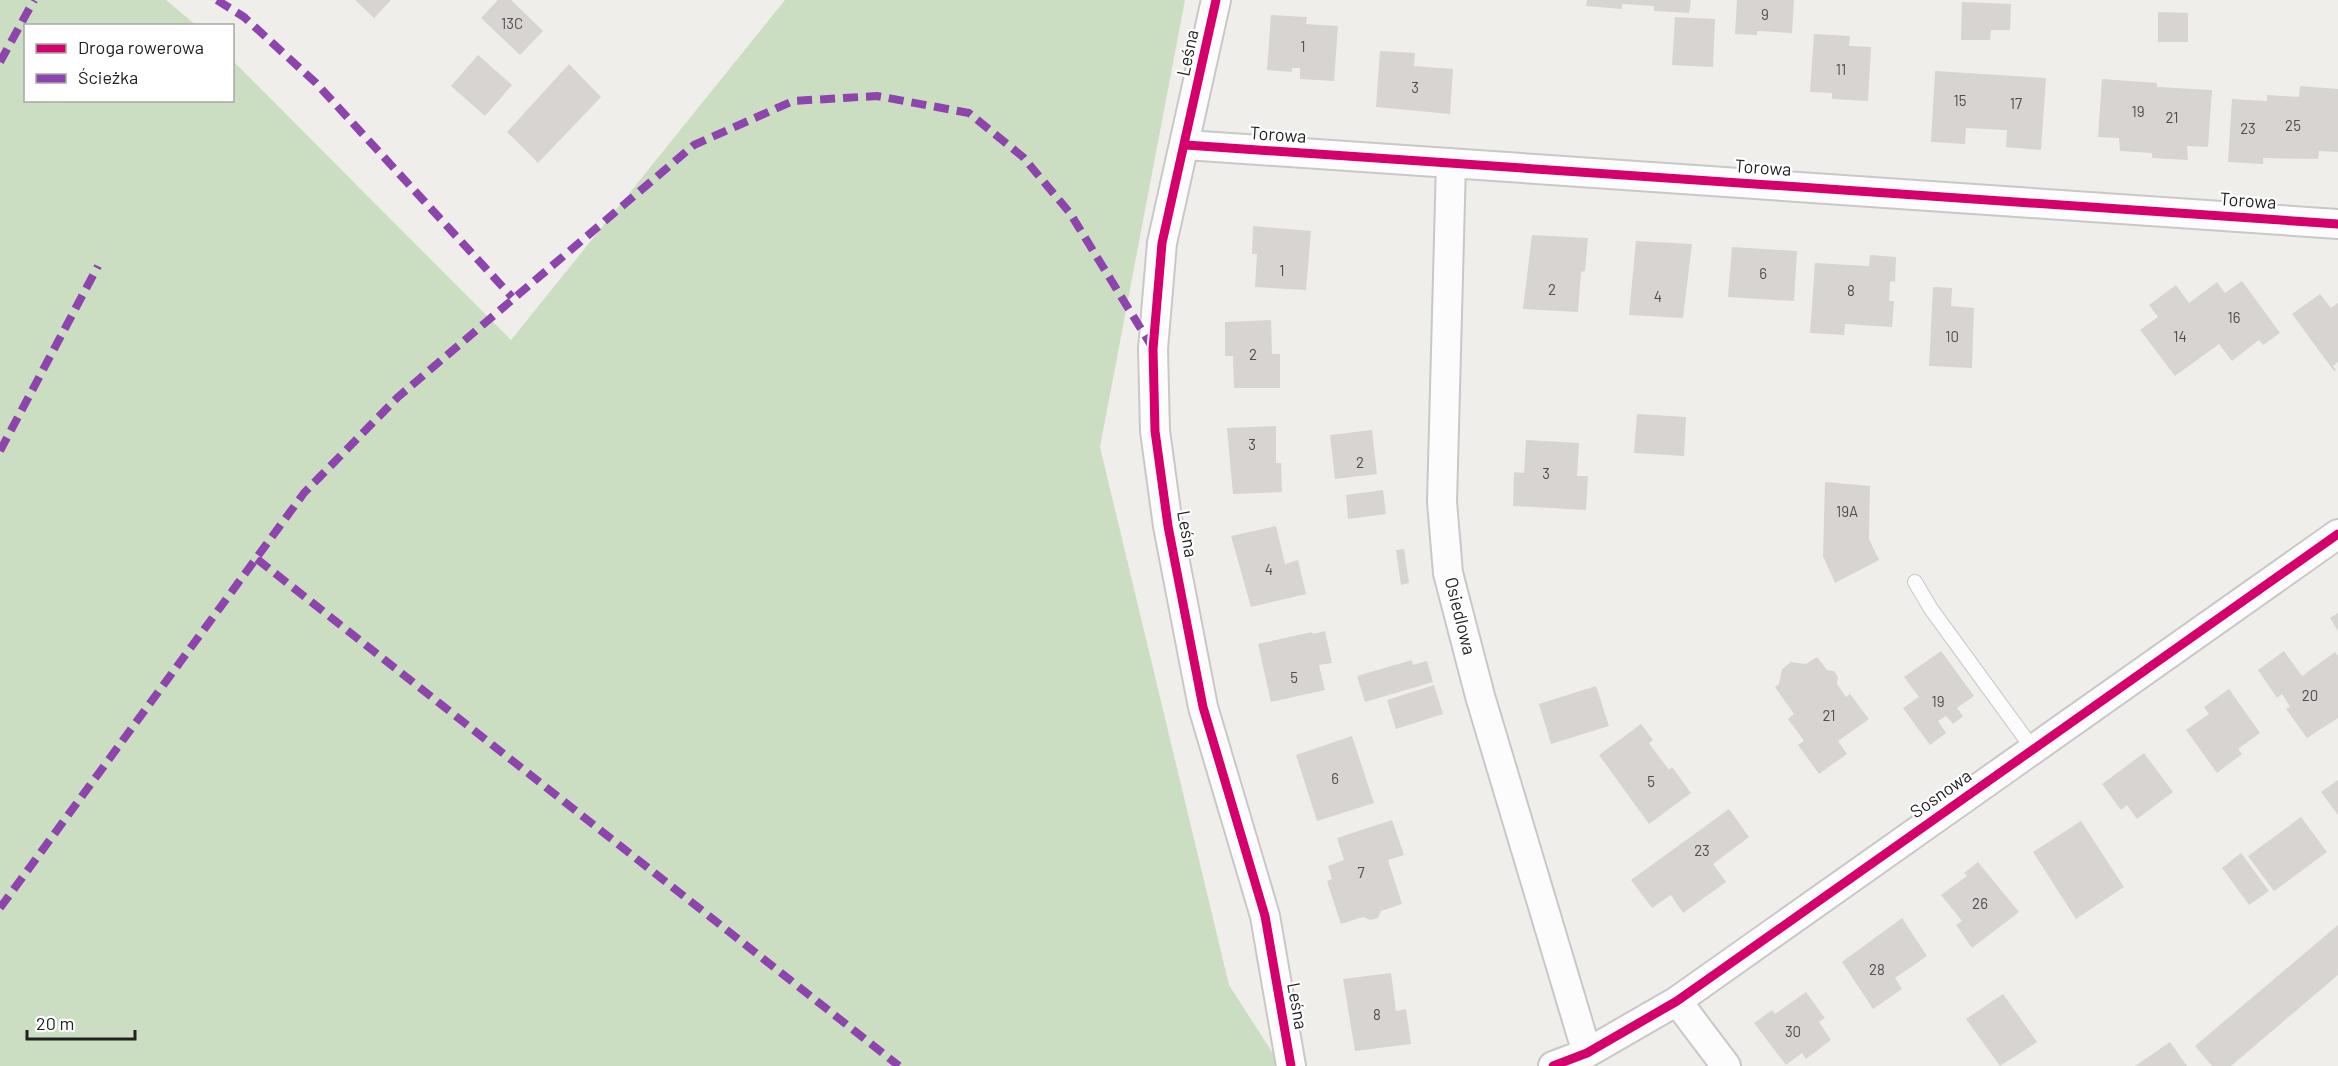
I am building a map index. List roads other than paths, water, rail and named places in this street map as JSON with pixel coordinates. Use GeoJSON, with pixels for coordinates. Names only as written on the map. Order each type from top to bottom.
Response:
{"type":"FeatureCollection","features":[{"type":"Feature","properties":{"kind":"street","name":"Leśna"},"geometry":{"type":"LineString","coordinates":[[1215,0],[1186,146],[1162,243],[1153,349],[1155,431],[1168,526],[1203,707],[1265,916],[1290,1066]]}},
{"type":"Feature","properties":{"kind":"street","name":"Torowa"},"geometry":{"type":"LineString","coordinates":[[1186,146],[2338,224]]}},
{"type":"Feature","properties":{"kind":"street","name":"Osiedlowa"},"geometry":{"type":"LineString","coordinates":[[1450,163],[1442,502],[1448,573],[1480,696],[1587,1053]]}},
{"type":"Feature","properties":{"kind":"street","name":"Sosnowa"},"geometry":{"type":"LineString","coordinates":[[1553,1066],[1587,1053],[1677,1001],[2338,534]]}},
{"type":"Feature","properties":{"kind":"street"},"geometry":{"type":"LineString","coordinates":[[1677,1001],[1726,1066]]}},
{"type":"Feature","properties":{"kind":"lane"},"geometry":{"type":"LineString","coordinates":[[1916,582],[1931,609],[2033,749]]}}]}
